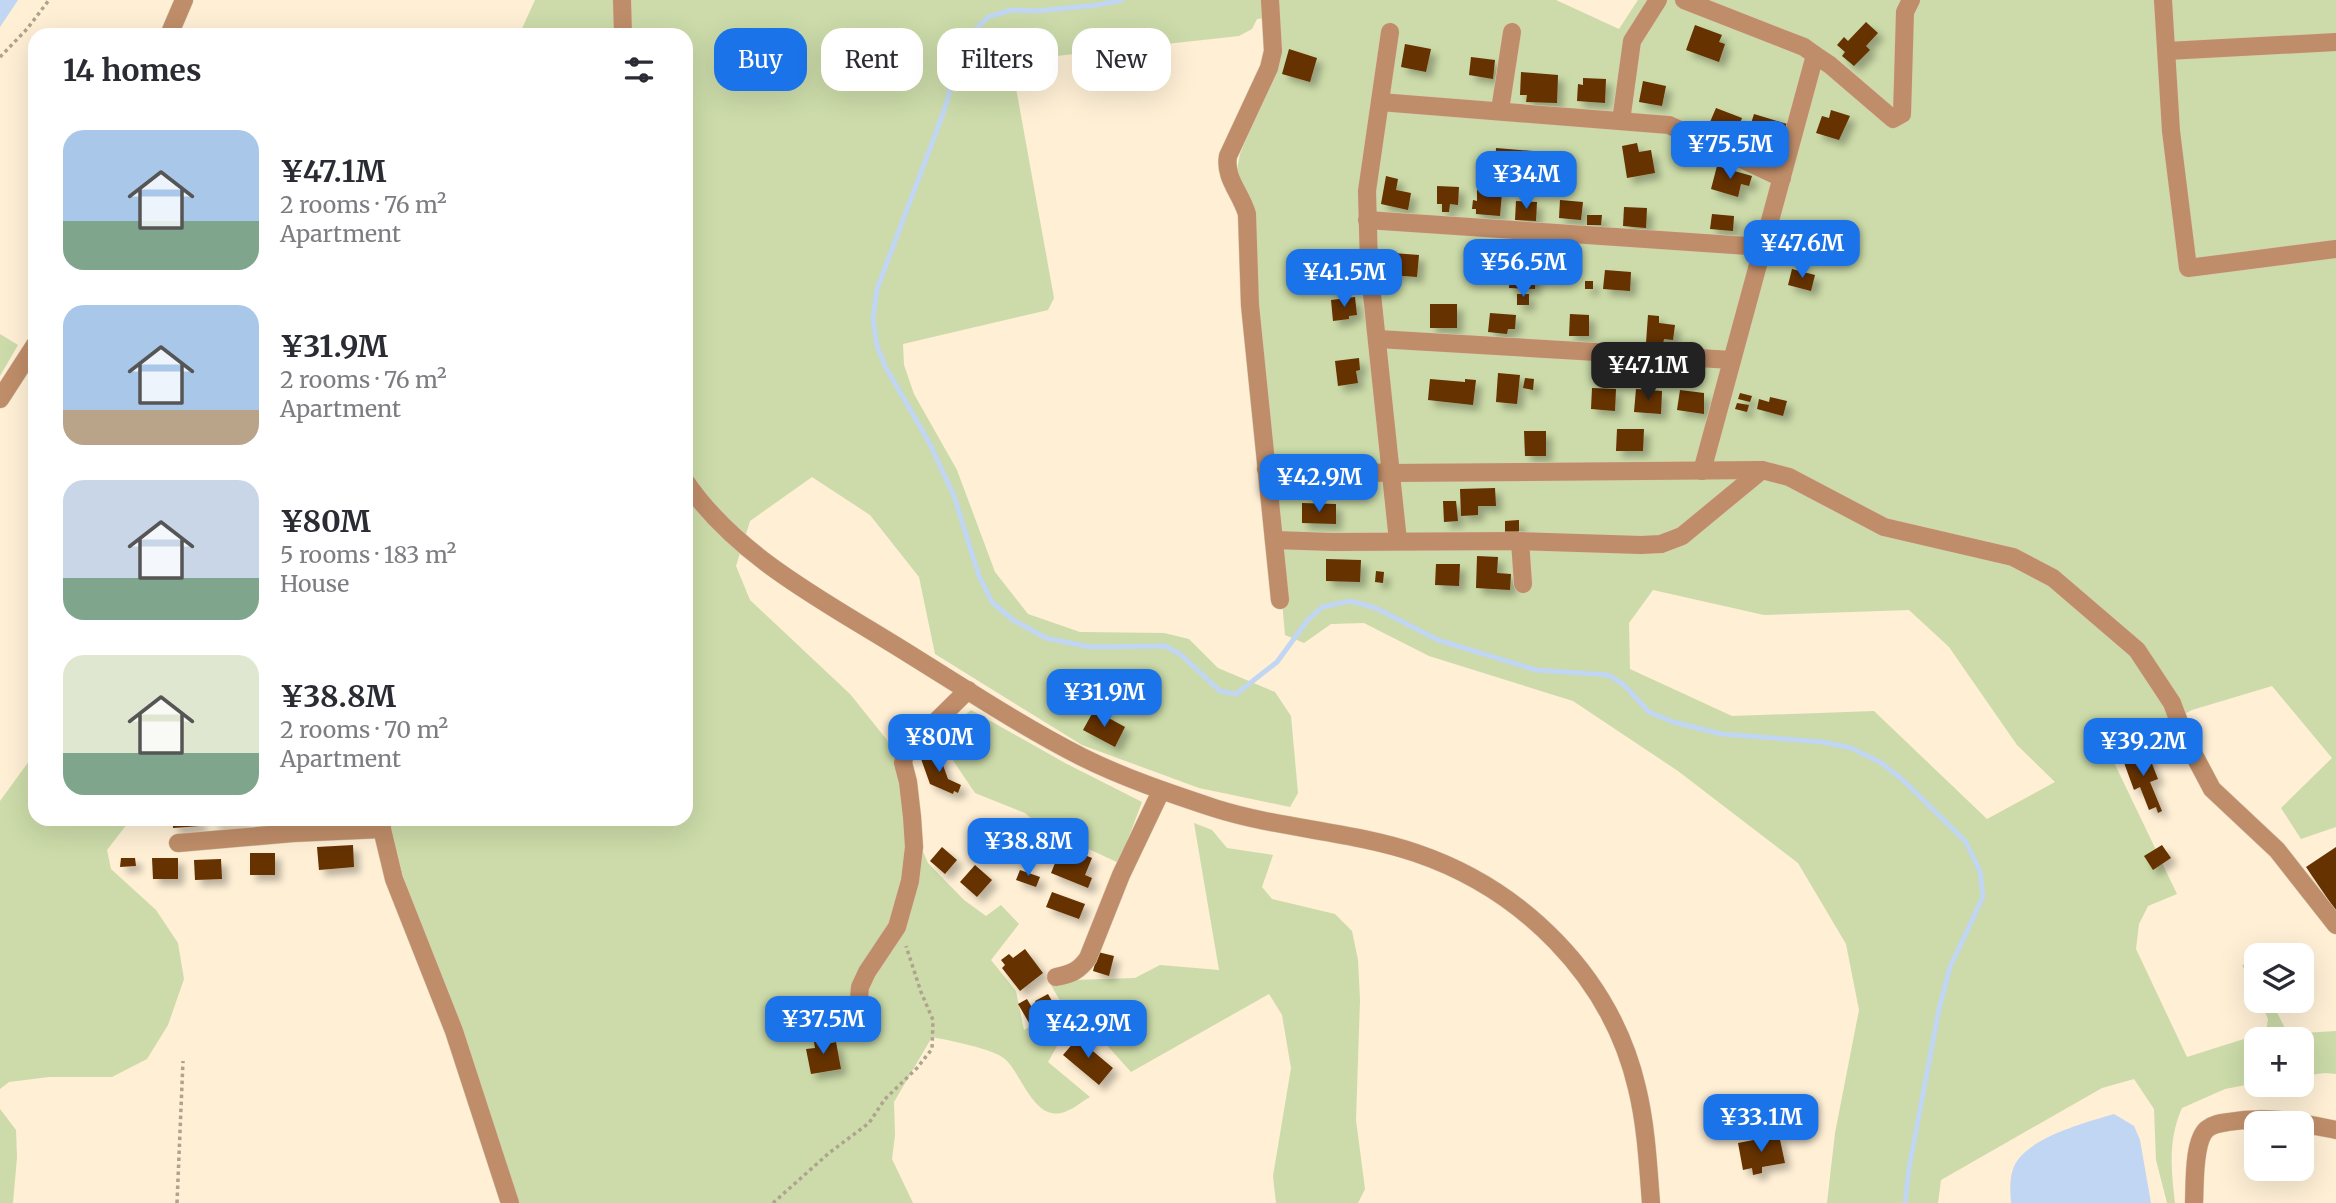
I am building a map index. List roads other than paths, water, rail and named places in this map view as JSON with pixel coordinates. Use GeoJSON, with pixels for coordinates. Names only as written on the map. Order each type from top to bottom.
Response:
{"type":"FeatureCollection","features":[{"type":"Feature","properties":{"kind":"street"},"geometry":{"type":"LineString","coordinates":[[172,28],[184,0]]}},
{"type":"Feature","properties":{"kind":"street"},"geometry":{"type":"LineString","coordinates":[[622,0],[623,28]]}},
{"type":"Feature","properties":{"kind":"street"},"geometry":{"type":"LineString","coordinates":[[1270,0],[1273,51],[1269,68],[1228,156],[1226,167],[1247,214],[1250,305],[1280,600]]}},
{"type":"Feature","properties":{"kind":"street"},"geometry":{"type":"LineString","coordinates":[[1621,121],[1632,41],[1658,0]]}},
{"type":"Feature","properties":{"kind":"street"},"geometry":{"type":"LineString","coordinates":[[1684,0],[1722,7],[1804,47],[1830,65],[1893,119],[1902,114],[1905,12],[1911,0]]}},
{"type":"Feature","properties":{"kind":"street"},"geometry":{"type":"LineString","coordinates":[[2163,0],[2171,131],[2188,268],[2336,249]]}},
{"type":"Feature","properties":{"kind":"street"},"geometry":{"type":"LineString","coordinates":[[1390,32],[1367,191],[1367,220],[1369,265],[1398,541]]}},
{"type":"Feature","properties":{"kind":"street"},"geometry":{"type":"LineString","coordinates":[[1500,110],[1512,32]]}},
{"type":"Feature","properties":{"kind":"street"},"geometry":{"type":"LineString","coordinates":[[2167,51],[2336,42]]}},
{"type":"Feature","properties":{"kind":"street"},"geometry":{"type":"LineString","coordinates":[[1702,471],[1815,55]]}},
{"type":"Feature","properties":{"kind":"street"},"geometry":{"type":"LineString","coordinates":[[1380,102],[1669,125],[1782,178]]}},
{"type":"Feature","properties":{"kind":"street"},"geometry":{"type":"LineString","coordinates":[[1367,220],[1763,247]]}},
{"type":"Feature","properties":{"kind":"street"},"geometry":{"type":"LineString","coordinates":[[1378,339],[1732,360]]}},
{"type":"Feature","properties":{"kind":"street"},"geometry":{"type":"LineString","coordinates":[[0,399],[28,356]]}},
{"type":"Feature","properties":{"kind":"street"},"geometry":{"type":"LineString","coordinates":[[1266,469],[1390,473],[1762,470],[1789,477],[1884,527],[2013,557],[2053,578],[2137,650],[2172,704],[2185,738],[2212,789],[2277,850],[2336,925]]}},
{"type":"Feature","properties":{"kind":"street"},"geometry":{"type":"LineString","coordinates":[[1274,540],[1661,544],[1682,536],[1762,470]]}},
{"type":"Feature","properties":{"kind":"street"},"geometry":{"type":"LineString","coordinates":[[693,492],[740,540],[790,580],[1082,757],[1161,791],[1224,811],[1415,853],[1465,873],[1512,902],[1547,930],[1580,968],[1602,1003],[1623,1045],[1639,1098],[1647,1146],[1651,1203]]}},
{"type":"Feature","properties":{"kind":"street"},"geometry":{"type":"LineString","coordinates":[[1521,541],[1523,584]]}},
{"type":"Feature","properties":{"kind":"street"},"geometry":{"type":"LineString","coordinates":[[857,1022],[860,987],[897,927],[910,881],[914,847],[908,782],[903,763],[905,752],[968,690]]}},
{"type":"Feature","properties":{"kind":"street"},"geometry":{"type":"LineString","coordinates":[[1056,977],[1071,974],[1081,968],[1088,958],[1121,875],[1161,791]]}},
{"type":"Feature","properties":{"kind":"street"},"geometry":{"type":"LineString","coordinates":[[178,843],[362,826]]}},
{"type":"Feature","properties":{"kind":"street"},"geometry":{"type":"LineString","coordinates":[[382,826],[394,879],[454,1031],[510,1203]]}},
{"type":"Feature","properties":{"kind":"street"},"geometry":{"type":"LineString","coordinates":[[2194,1203],[2198,1153],[2206,1129],[2217,1124],[2262,1117],[2336,1130]]}},
{"type":"Feature","properties":{"kind":"water"},"geometry":{"type":"Polygon","coordinates":[[[0,0],[18,0],[0,27],[0,0]]]}},
{"type":"Feature","properties":{"kind":"water"},"geometry":{"type":"Polygon","coordinates":[[[2114,1114],[2134,1126],[2140,1140],[2151,1203],[2011,1203],[2013,1171],[2025,1152],[2062,1131],[2114,1114]]]}},
{"type":"Feature","properties":{"kind":"waterway"},"geometry":{"type":"LineString","coordinates":[[1122,0],[1037,11],[1012,10],[988,17],[972,33],[959,58],[944,111],[877,289],[873,319],[877,346],[885,366],[930,444],[954,496],[979,576],[992,602],[1013,620],[1046,638],[1090,647],[1165,646],[1180,654],[1220,691],[1236,694],[1277,662],[1307,621],[1322,607],[1350,601],[1376,608],[1438,640],[1536,670],[1608,675],[1623,684],[1649,712],[1673,722],[1722,734],[1823,742],[1851,748],[1880,762],[1903,780],[1965,841],[1980,871],[1983,897],[1950,967],[1939,1009],[1909,1168],[1905,1203]]}}]}
